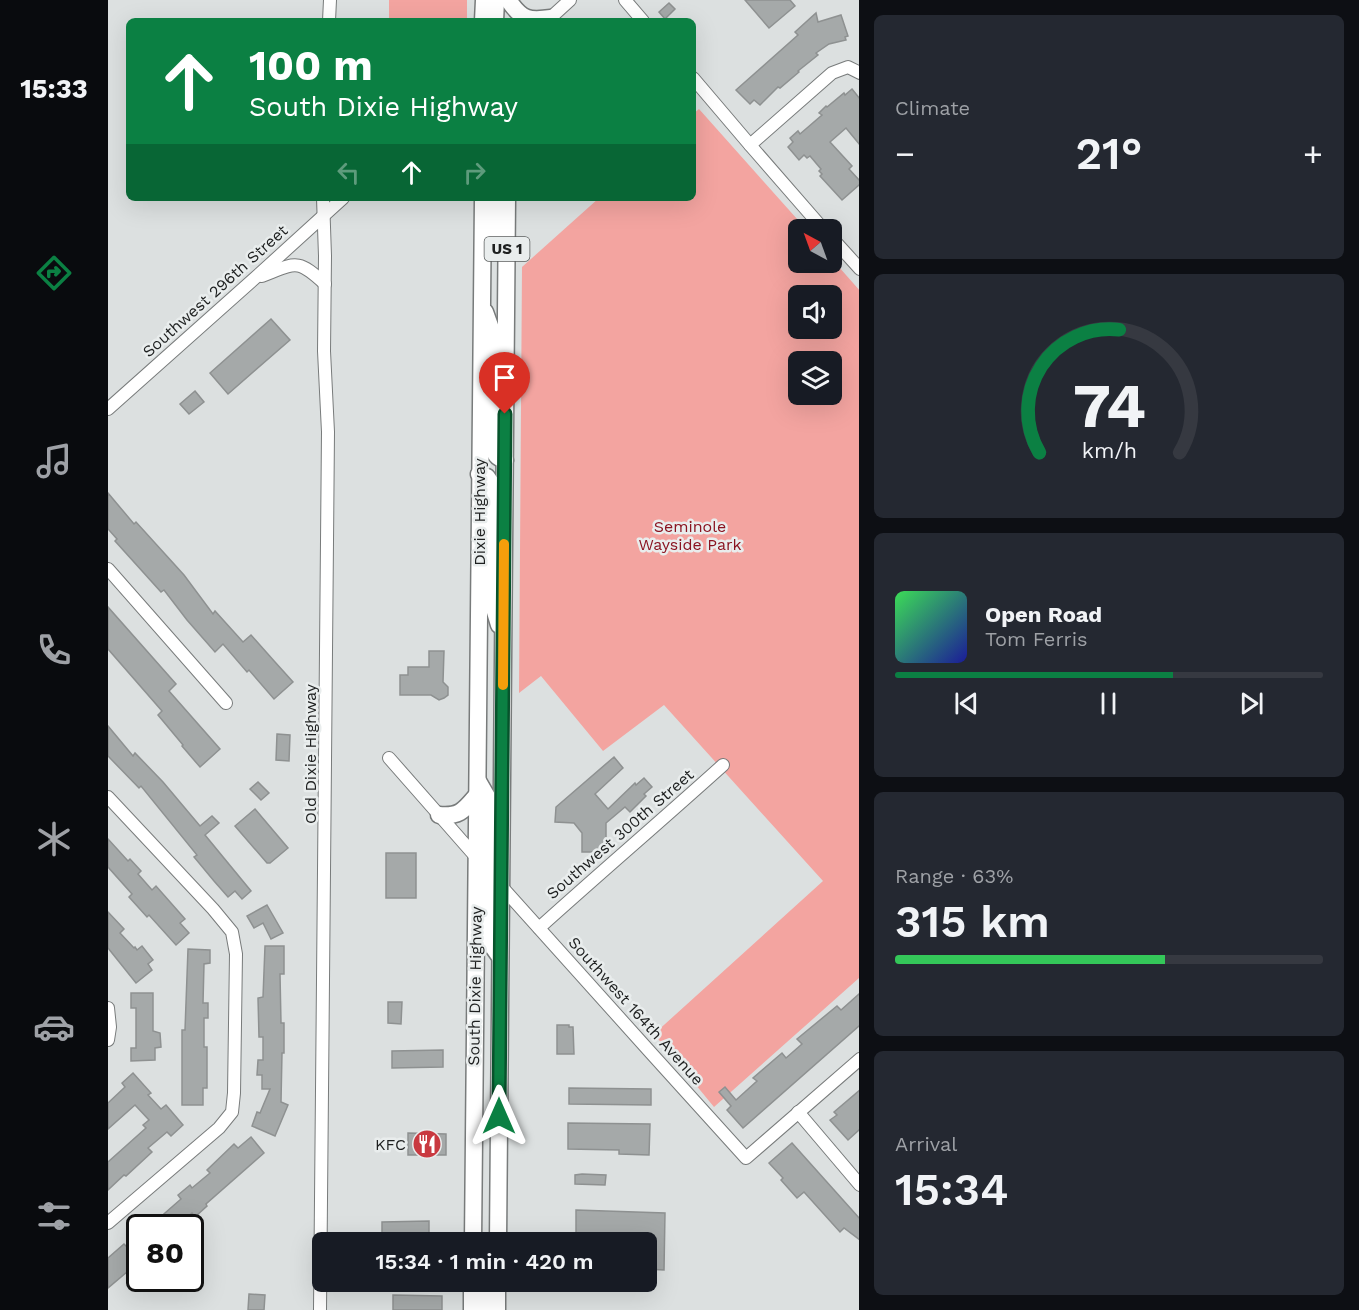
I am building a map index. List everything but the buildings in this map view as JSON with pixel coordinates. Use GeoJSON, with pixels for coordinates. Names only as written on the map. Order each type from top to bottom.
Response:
{"type":"FeatureCollection","features":[{"type":"Feature","properties":{"kind":"highway"},"geometry":{"type":"LineString","coordinates":[[483,0],[483,18]]}},
{"type":"Feature","properties":{"kind":"highway"},"geometry":{"type":"LineString","coordinates":[[505,0],[525,18]]}},
{"type":"Feature","properties":{"kind":"highway"},"geometry":{"type":"LineString","coordinates":[[496,18],[505,0]]}},
{"type":"Feature","properties":{"kind":"highway"},"geometry":{"type":"LineString","coordinates":[[505,0],[508,18]]}},
{"type":"Feature","properties":{"kind":"highway","name":"Dixie Highway"},"geometry":{"type":"LineString","coordinates":[[478,727],[483,201]]}},
{"type":"Feature","properties":{"kind":"highway"},"geometry":{"type":"LineString","coordinates":[[495,201],[496,264],[506,300]]}},
{"type":"Feature","properties":{"kind":"highway","name":"Dixie Highway"},"geometry":{"type":"LineString","coordinates":[[502,836],[507,201]]}},
{"type":"Feature","properties":{"kind":"highway"},"geometry":{"type":"LineString","coordinates":[[481,300],[494,337],[492,446],[495,454],[505,460]]}},
{"type":"Feature","properties":{"kind":"highway"},"geometry":{"type":"LineString","coordinates":[[479,474],[487,477],[491,483],[492,602],[503,640]]}},
{"type":"Feature","properties":{"kind":"highway","name":"South Dixie Highway"},"geometry":{"type":"LineString","coordinates":[[474,1232],[478,727]]}},
{"type":"Feature","properties":{"kind":"highway"},"geometry":{"type":"LineString","coordinates":[[439,815],[456,815],[466,809],[477,788],[489,800],[490,867],[501,886]]}},
{"type":"Feature","properties":{"kind":"highway","name":"South Dixie Highway"},"geometry":{"type":"LineString","coordinates":[[500,957],[502,836]]}},
{"type":"Feature","properties":{"kind":"highway"},"geometry":{"type":"LineString","coordinates":[[476,857],[484,876],[489,940],[500,957]]}},
{"type":"Feature","properties":{"kind":"highway","name":"US 1"},"geometry":{"type":"LineString","coordinates":[[498,1232],[500,957]]}},
{"type":"Feature","properties":{"kind":"highway"},"geometry":{"type":"LineString","coordinates":[[472,1292],[472,1310]]}},
{"type":"Feature","properties":{"kind":"highway"},"geometry":{"type":"LineString","coordinates":[[484,1292],[484,1310]]}},
{"type":"Feature","properties":{"kind":"highway"},"geometry":{"type":"LineString","coordinates":[[497,1292],[497,1310]]}},
{"type":"Feature","properties":{"kind":"street"},"geometry":{"type":"LineString","coordinates":[[329,18],[330,0]]}},
{"type":"Feature","properties":{"kind":"street"},"geometry":{"type":"LineString","coordinates":[[550,18],[570,0]]}},
{"type":"Feature","properties":{"kind":"street"},"geometry":{"type":"LineString","coordinates":[[625,0],[640,18]]}},
{"type":"Feature","properties":{"kind":"street"},"geometry":{"type":"LineString","coordinates":[[750,145],[832,73],[848,67],[859,72]]}},
{"type":"Feature","properties":{"kind":"street"},"geometry":{"type":"LineString","coordinates":[[696,82],[814,219]]}},
{"type":"Feature","properties":{"kind":"street","name":"Old Dixie Highway"},"geometry":{"type":"LineString","coordinates":[[320,1310],[328,444],[324,351],[323,201]]}},
{"type":"Feature","properties":{"kind":"street","name":"Southwest 296th Street"},"geometry":{"type":"LineString","coordinates":[[108,409],[340,201]]}},
{"type":"Feature","properties":{"kind":"street"},"geometry":{"type":"LineString","coordinates":[[842,249],[859,268]]}},
{"type":"Feature","properties":{"kind":"street"},"geometry":{"type":"LineString","coordinates":[[255,278],[290,265],[298,265],[305,267],[325,284]]}},
{"type":"Feature","properties":{"kind":"street"},"geometry":{"type":"LineString","coordinates":[[108,569],[226,703]]}},
{"type":"Feature","properties":{"kind":"street"},"geometry":{"type":"LineString","coordinates":[[389,758],[476,857]]}},
{"type":"Feature","properties":{"kind":"street","name":"Southwest 300th Street"},"geometry":{"type":"LineString","coordinates":[[540,928],[723,765]]}},
{"type":"Feature","properties":{"kind":"street"},"geometry":{"type":"LineString","coordinates":[[108,796],[232,932],[236,954],[232,1112],[219,1128],[108,1223]]}},
{"type":"Feature","properties":{"kind":"street","name":"Southwest 164th Avenue"},"geometry":{"type":"LineString","coordinates":[[501,886],[746,1158],[798,1112]]}},
{"type":"Feature","properties":{"kind":"street"},"geometry":{"type":"LineString","coordinates":[[108,1008],[110,1027],[108,1040]]}},
{"type":"Feature","properties":{"kind":"street"},"geometry":{"type":"LineString","coordinates":[[859,1060],[798,1112],[859,1184]]}},
{"type":"Feature","properties":{"kind":"green space"},"geometry":{"type":"Polygon","coordinates":[[[389,0],[467,0],[467,18],[389,18],[389,0]]]}},
{"type":"Feature","properties":{"kind":"green space","name":"Seminole Wayside Park"},"geometry":{"type":"Polygon","coordinates":[[[699,109],[797,219],[788,219],[788,273],[842,273],[842,271],[859,290],[859,978],[714,1107],[654,1034],[823,881],[664,705],[603,751],[541,676],[519,693],[522,267],[596,201],[696,201],[696,112],[699,109]]]}},
{"type":"Feature","properties":{"kind":"slow traffic"},"geometry":{"type":"LineString","coordinates":[[503,685],[504,544]]}},
{"type":"Feature","properties":{"kind":"place","name":"KFC"},"geometry":{"type":"Point","coordinates":[427,1144]}},
{"type":"Feature","properties":{"kind":"route"},"geometry":{"type":"LineString","coordinates":[[499,1116],[505,414]]}}]}
